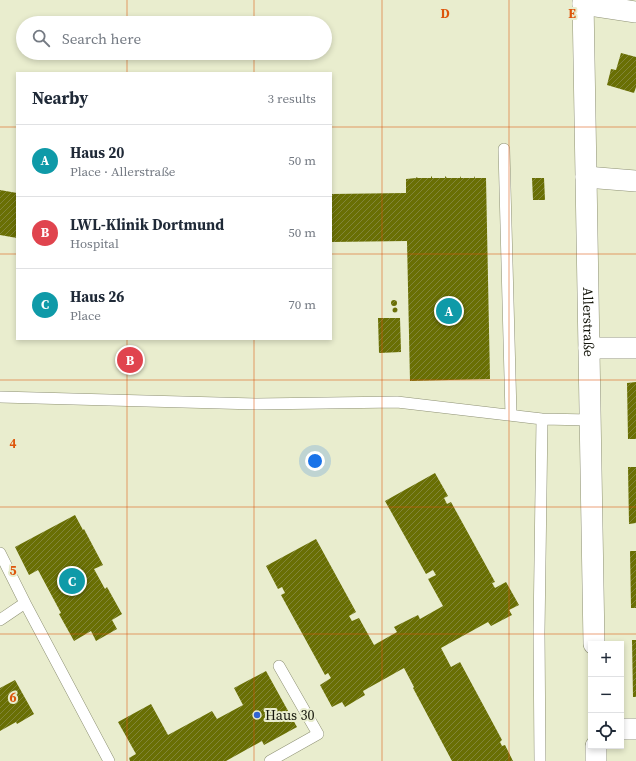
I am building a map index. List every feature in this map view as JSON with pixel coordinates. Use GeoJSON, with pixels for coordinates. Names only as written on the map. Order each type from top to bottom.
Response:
{"type":"FeatureCollection","features":[{"type":"Feature","properties":{"kind":"street"},"geometry":{"type":"LineString","coordinates":[[583,2],[636,12]]}},
{"type":"Feature","properties":{"kind":"street","name":"Allerstraße"},"geometry":{"type":"LineString","coordinates":[[583,2],[594,641]]}},
{"type":"Feature","properties":{"kind":"street"},"geometry":{"type":"LineString","coordinates":[[586,177],[636,181]]}},
{"type":"Feature","properties":{"kind":"street"},"geometry":{"type":"LineString","coordinates":[[589,348],[636,348]]}},
{"type":"Feature","properties":{"kind":"street"},"geometry":{"type":"LineString","coordinates":[[624,729],[636,729]]}},
{"type":"Feature","properties":{"kind":"street"},"geometry":{"type":"LineString","coordinates":[[596,749],[596,761]]}},
{"type":"Feature","properties":{"kind":"lane"},"geometry":{"type":"LineString","coordinates":[[504,150],[511,415]]}},
{"type":"Feature","properties":{"kind":"lane"},"geometry":{"type":"LineString","coordinates":[[0,397],[257,404],[397,402],[542,419],[590,420]]}},
{"type":"Feature","properties":{"kind":"lane"},"geometry":{"type":"LineString","coordinates":[[540,761],[539,632],[542,419]]}},
{"type":"Feature","properties":{"kind":"lane"},"geometry":{"type":"LineString","coordinates":[[0,553],[109,761]]}},
{"type":"Feature","properties":{"kind":"lane"},"geometry":{"type":"LineString","coordinates":[[0,620],[26,603]]}},
{"type":"Feature","properties":{"kind":"lane"},"geometry":{"type":"LineString","coordinates":[[270,761],[318,734],[279,666]]}},
{"type":"Feature","properties":{"kind":"building"},"geometry":{"type":"Polygon","coordinates":[[[621,53],[636,57],[636,87],[634,93],[607,85],[611,69],[616,70],[621,53]]]}},
{"type":"Feature","properties":{"kind":"building"},"geometry":{"type":"Polygon","coordinates":[[[445,176],[447,178],[460,178],[460,176],[461,178],[474,178],[474,176],[475,178],[486,178],[490,379],[410,381],[407,241],[332,242],[332,194],[406,193],[406,179],[431,177],[445,178],[445,176]]]}},
{"type":"Feature","properties":{"kind":"building"},"geometry":{"type":"Polygon","coordinates":[[[532,178],[544,178],[545,200],[533,200],[532,178]]]}},
{"type":"Feature","properties":{"kind":"building"},"geometry":{"type":"Polygon","coordinates":[[[0,190],[16,193],[16,238],[0,235],[0,190]]]}},
{"type":"Feature","properties":{"kind":"building"},"geometry":{"type":"Polygon","coordinates":[[[394,300],[397,303],[394,306],[391,303],[394,300]]]}},
{"type":"Feature","properties":{"kind":"building"},"geometry":{"type":"Polygon","coordinates":[[[395,307],[398,310],[395,313],[392,310],[395,307]]]}},
{"type":"Feature","properties":{"kind":"building"},"geometry":{"type":"Polygon","coordinates":[[[378,318],[400,318],[401,352],[379,353],[378,318]]]}},
{"type":"Feature","properties":{"kind":"building"},"geometry":{"type":"Polygon","coordinates":[[[636,382],[636,439],[628,439],[627,383],[636,382]]]}},
{"type":"Feature","properties":{"kind":"building"},"geometry":{"type":"Polygon","coordinates":[[[628,467],[636,467],[636,523],[629,524],[628,467]]]}},
{"type":"Feature","properties":{"kind":"building"},"geometry":{"type":"Polygon","coordinates":[[[435,473],[448,496],[444,498],[447,504],[451,502],[495,582],[492,583],[495,588],[506,582],[519,605],[509,610],[512,615],[491,626],[488,622],[441,648],[451,667],[460,662],[502,740],[500,742],[502,746],[505,745],[513,761],[452,761],[404,668],[363,691],[365,695],[345,707],[342,702],[332,707],[320,685],[331,678],[328,673],[325,675],[281,595],[285,593],[282,587],[278,589],[266,566],[316,539],[356,612],[349,616],[352,621],[359,618],[374,645],[397,632],[394,627],[418,615],[420,619],[443,606],[428,579],[436,575],[433,570],[426,574],[385,501],[435,473]]]}},
{"type":"Feature","properties":{"kind":"building"},"geometry":{"type":"Polygon","coordinates":[[[75,515],[103,565],[94,569],[105,589],[107,587],[122,614],[112,620],[117,629],[96,641],[91,631],[74,641],[38,570],[29,575],[15,547],[75,515]]]}},
{"type":"Feature","properties":{"kind":"building"},"geometry":{"type":"Polygon","coordinates":[[[630,551],[636,551],[636,608],[631,608],[630,551]]]}},
{"type":"Feature","properties":{"kind":"building"},"geometry":{"type":"Polygon","coordinates":[[[632,640],[636,640],[636,697],[633,697],[632,640]]]}},
{"type":"Feature","properties":{"kind":"building","name":"Haus 30"},"geometry":{"type":"Polygon","coordinates":[[[266,671],[297,727],[264,745],[262,741],[226,761],[130,761],[129,758],[136,754],[118,722],[151,704],[168,735],[212,711],[217,719],[243,705],[234,688],[266,671]]]}},
{"type":"Feature","properties":{"kind":"building"},"geometry":{"type":"Polygon","coordinates":[[[15,680],[34,714],[17,724],[16,722],[0,731],[0,688],[15,680]]]}},
{"type":"Feature","properties":{"kind":"place","name":"Haus 20"},"geometry":{"type":"Point","coordinates":[449,311]}},
{"type":"Feature","properties":{"kind":"place","name":"LWL-Klinik Dortmund"},"geometry":{"type":"Point","coordinates":[130,360]}},
{"type":"Feature","properties":{"kind":"place","name":"Haus 26"},"geometry":{"type":"Point","coordinates":[72,581]}},
{"type":"Feature","properties":{"kind":"place","name":"Haus 30"},"geometry":{"type":"Point","coordinates":[257,715]}}]}
